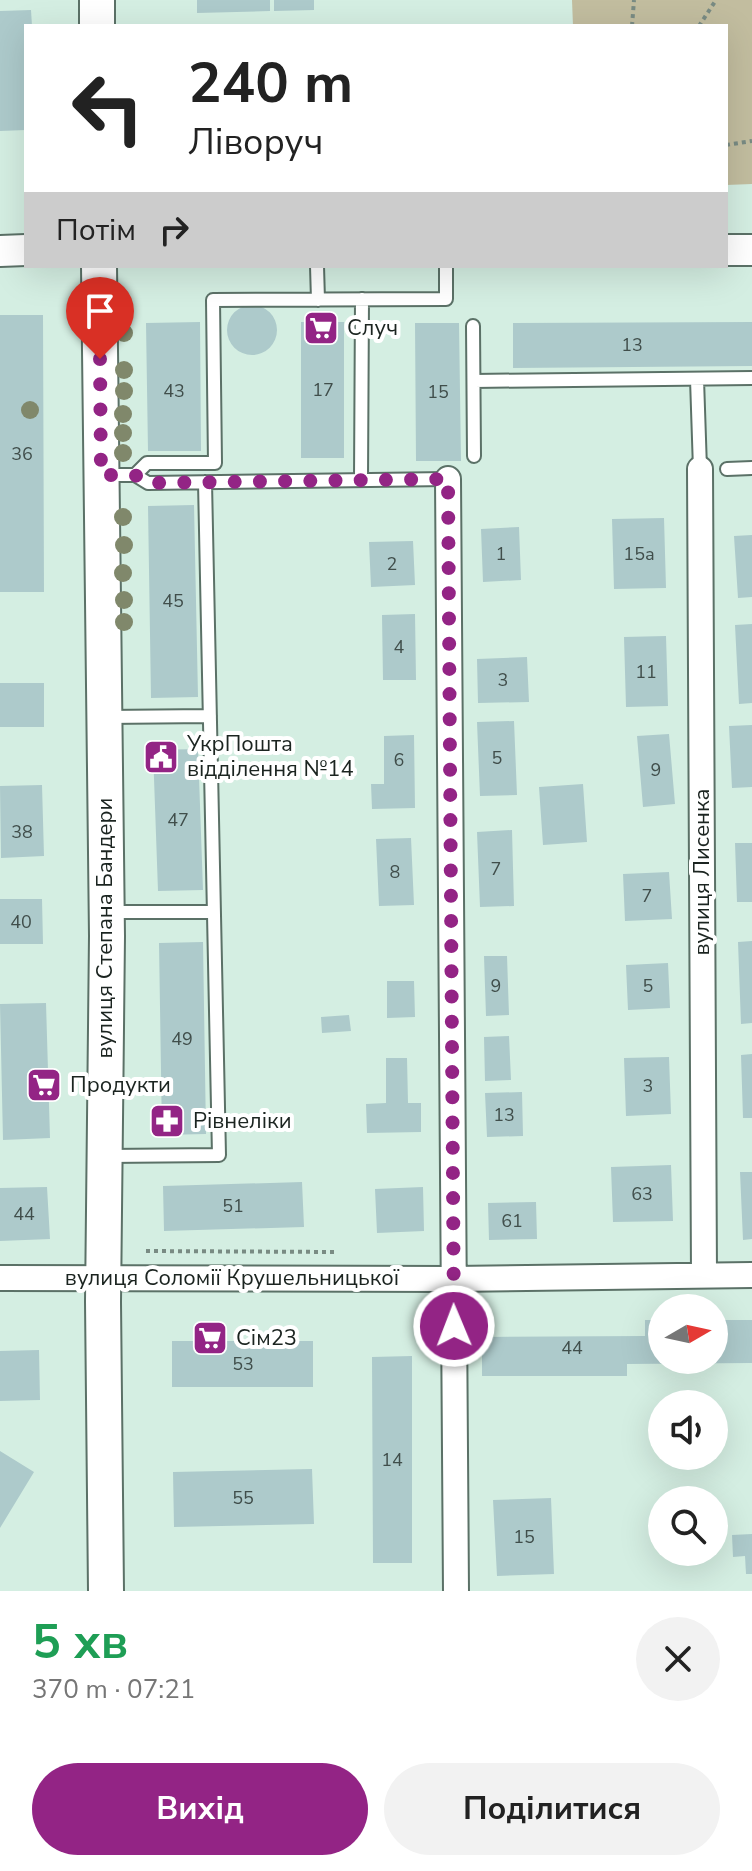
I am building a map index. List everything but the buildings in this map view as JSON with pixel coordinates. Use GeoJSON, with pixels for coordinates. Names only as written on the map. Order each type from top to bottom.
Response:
{"type":"FeatureCollection","features":[{"type":"Feature","properties":{"kind":"main road"},"geometry":{"type":"LineString","coordinates":[[97,0],[97,24]]}},
{"type":"Feature","properties":{"kind":"main road","name":"вулиця Степана Бандери"},"geometry":{"type":"LineString","coordinates":[[99,268],[107,912],[104,1156],[106,1591]]}},
{"type":"Feature","properties":{"kind":"street"},"geometry":{"type":"LineString","coordinates":[[0,251],[24,250]]}},
{"type":"Feature","properties":{"kind":"street"},"geometry":{"type":"LineString","coordinates":[[728,250],[752,250]]}},
{"type":"Feature","properties":{"kind":"street","name":"вулиця Лисенка"},"geometry":{"type":"LineString","coordinates":[[700,469],[704,1275]]}},
{"type":"Feature","properties":{"kind":"street"},"geometry":{"type":"LineString","coordinates":[[448,479],[456,1591]]}},
{"type":"Feature","properties":{"kind":"street","name":"вулиця Соломії Крушельницької"},"geometry":{"type":"LineString","coordinates":[[0,1278],[454,1279],[752,1275]]}},
{"type":"Feature","properties":{"kind":"lane"},"geometry":{"type":"LineString","coordinates":[[317,268],[318,300]]}},
{"type":"Feature","properties":{"kind":"lane"},"geometry":{"type":"LineString","coordinates":[[135,475],[147,463],[215,463],[213,300],[446,299],[446,268]]}},
{"type":"Feature","properties":{"kind":"lane"},"geometry":{"type":"LineString","coordinates":[[361,479],[362,299]]}},
{"type":"Feature","properties":{"kind":"lane"},"geometry":{"type":"LineString","coordinates":[[473,326],[474,456]]}},
{"type":"Feature","properties":{"kind":"lane"},"geometry":{"type":"LineString","coordinates":[[474,381],[752,378]]}},
{"type":"Feature","properties":{"kind":"lane"},"geometry":{"type":"LineString","coordinates":[[697,379],[700,469]]}},
{"type":"Feature","properties":{"kind":"lane"},"geometry":{"type":"LineString","coordinates":[[727,469],[752,468]]}},
{"type":"Feature","properties":{"kind":"lane"},"geometry":{"type":"LineString","coordinates":[[101,475],[135,475],[148,483],[448,479]]}},
{"type":"Feature","properties":{"kind":"lane"},"geometry":{"type":"LineString","coordinates":[[104,1156],[219,1155],[205,482]]}},
{"type":"Feature","properties":{"kind":"lane"},"geometry":{"type":"LineString","coordinates":[[104,717],[210,716]]}},
{"type":"Feature","properties":{"kind":"lane"},"geometry":{"type":"LineString","coordinates":[[107,912],[213,912]]}},
{"type":"Feature","properties":{"kind":"path"},"geometry":{"type":"LineString","coordinates":[[632,24],[634,0]]}},
{"type":"Feature","properties":{"kind":"path"},"geometry":{"type":"LineString","coordinates":[[700,24],[716,0]]}},
{"type":"Feature","properties":{"kind":"path"},"geometry":{"type":"LineString","coordinates":[[728,145],[752,141]]}},
{"type":"Feature","properties":{"kind":"shaded area"},"geometry":{"type":"Polygon","coordinates":[[[572,0],[752,0],[752,184],[728,185],[728,24],[573,24],[572,0]]]}},
{"type":"Feature","properties":{"kind":"place","name":"Случ"},"geometry":{"type":"Point","coordinates":[321,328]}},
{"type":"Feature","properties":{"kind":"place","name":"УкрПошта відділення №14"},"geometry":{"type":"Point","coordinates":[161,757]}},
{"type":"Feature","properties":{"kind":"place","name":"Продукти"},"geometry":{"type":"Point","coordinates":[44,1085]}},
{"type":"Feature","properties":{"kind":"place","name":"Рівнеліки"},"geometry":{"type":"Point","coordinates":[167,1121]}},
{"type":"Feature","properties":{"kind":"place","name":"Сім23"},"geometry":{"type":"Point","coordinates":[210,1338]}},
{"type":"Feature","properties":{"kind":"route"},"geometry":{"type":"LineString","coordinates":[[100,359],[101,475],[135,475],[148,483],[448,479],[454,1326]]}}]}
